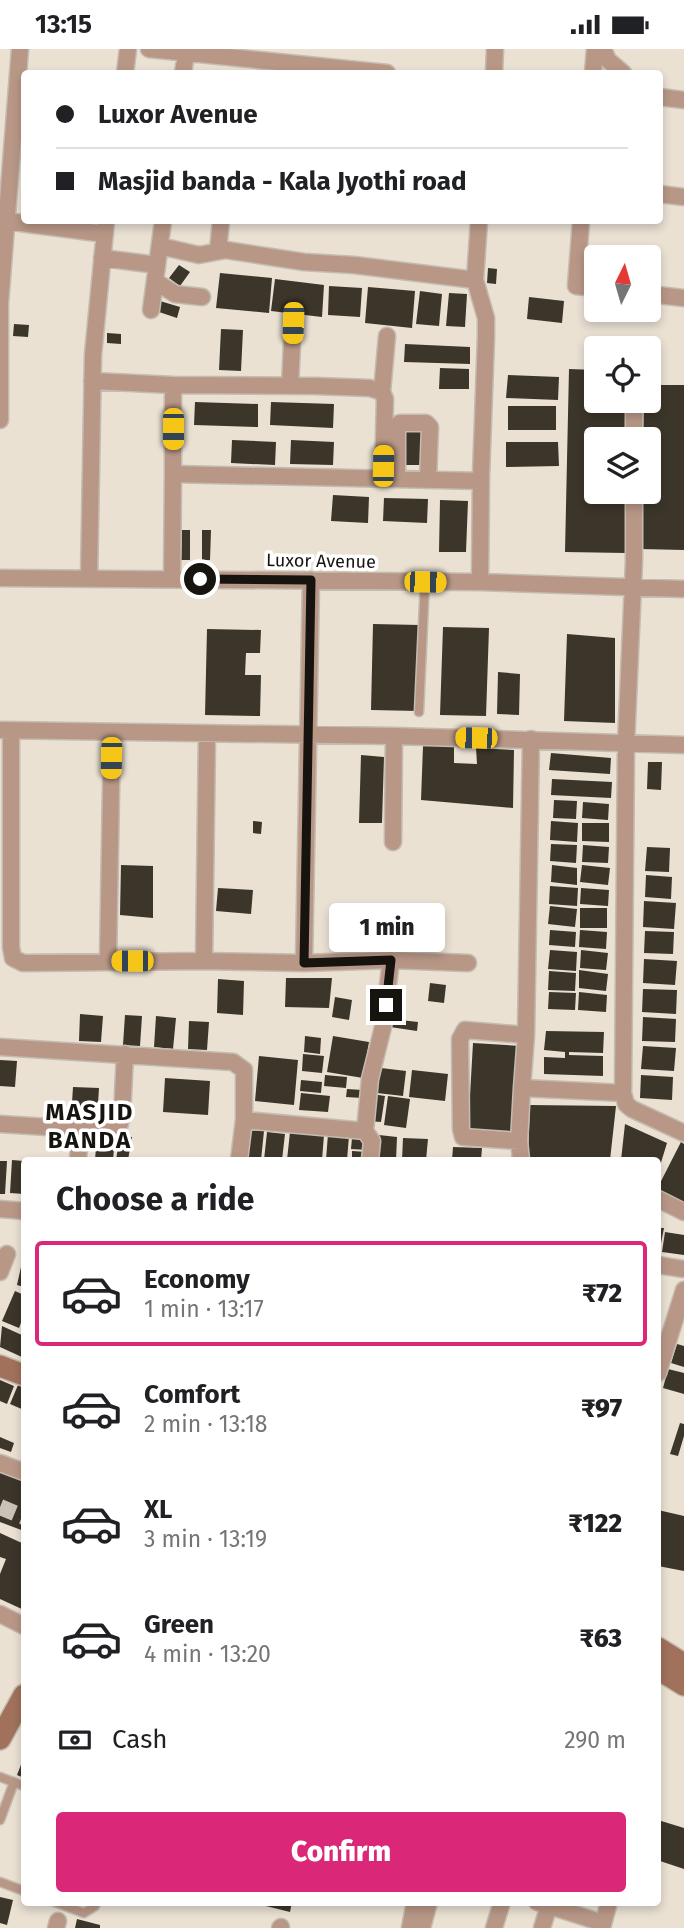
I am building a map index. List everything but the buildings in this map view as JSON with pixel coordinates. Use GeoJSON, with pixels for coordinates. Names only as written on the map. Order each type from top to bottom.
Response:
{"type":"FeatureCollection","features":[{"type":"Feature","properties":{"kind":"main road"},"geometry":{"type":"LineString","coordinates":[[0,1366],[21,1374]]}},
{"type":"Feature","properties":{"kind":"main road"},"geometry":{"type":"LineString","coordinates":[[661,1650],[684,1664]]}},
{"type":"Feature","properties":{"kind":"main road"},"geometry":{"type":"LineString","coordinates":[[661,1671],[684,1685]]}},
{"type":"Feature","properties":{"kind":"main road"},"geometry":{"type":"LineString","coordinates":[[2,1730],[21,1700]]}},
{"type":"Feature","properties":{"kind":"street"},"geometry":{"type":"LineString","coordinates":[[0,420],[0,303],[20,49]]}},
{"type":"Feature","properties":{"kind":"street"},"geometry":{"type":"LineString","coordinates":[[125,70],[128,49]]}},
{"type":"Feature","properties":{"kind":"street"},"geometry":{"type":"LineString","coordinates":[[149,49],[186,53],[236,66],[322,70]]}},
{"type":"Feature","properties":{"kind":"street"},"geometry":{"type":"LineString","coordinates":[[494,70],[495,49]]}},
{"type":"Feature","properties":{"kind":"street"},"geometry":{"type":"LineString","coordinates":[[593,70],[595,49]]}},
{"type":"Feature","properties":{"kind":"street"},"geometry":{"type":"LineString","coordinates":[[603,49],[608,60],[620,70]]}},
{"type":"Feature","properties":{"kind":"street"},"geometry":{"type":"LineString","coordinates":[[183,70],[186,53]]}},
{"type":"Feature","properties":{"kind":"street"},"geometry":{"type":"LineString","coordinates":[[663,97],[684,100]]}},
{"type":"Feature","properties":{"kind":"street"},"geometry":{"type":"LineString","coordinates":[[663,194],[684,197]]}},
{"type":"Feature","properties":{"kind":"street"},"geometry":{"type":"LineString","coordinates":[[6,221],[21,222]]}},
{"type":"Feature","properties":{"kind":"street"},"geometry":{"type":"LineString","coordinates":[[56,224],[106,227],[92,381],[89,579]]}},
{"type":"Feature","properties":{"kind":"street"},"geometry":{"type":"LineString","coordinates":[[151,310],[163,224]]}},
{"type":"Feature","properties":{"kind":"street"},"geometry":{"type":"LineString","coordinates":[[218,250],[220,224]]}},
{"type":"Feature","properties":{"kind":"street"},"geometry":{"type":"LineString","coordinates":[[479,224],[475,279],[486,318],[480,582]]}},
{"type":"Feature","properties":{"kind":"street"},"geometry":{"type":"LineString","coordinates":[[581,224],[576,286],[584,287]]}},
{"type":"Feature","properties":{"kind":"street"},"geometry":{"type":"LineString","coordinates":[[160,246],[199,255],[218,250],[475,279]]}},
{"type":"Feature","properties":{"kind":"street"},"geometry":{"type":"LineString","coordinates":[[102,258],[156,273],[175,294],[202,297]]}},
{"type":"Feature","properties":{"kind":"street"},"geometry":{"type":"LineString","coordinates":[[662,296],[684,299]]}},
{"type":"Feature","properties":{"kind":"street"},"geometry":{"type":"LineString","coordinates":[[290,386],[293,323]]}},
{"type":"Feature","properties":{"kind":"street"},"geometry":{"type":"LineString","coordinates":[[387,336],[382,392],[393,476]]}},
{"type":"Feature","properties":{"kind":"street"},"geometry":{"type":"LineString","coordinates":[[92,381],[370,388],[382,392]]}},
{"type":"Feature","properties":{"kind":"street"},"geometry":{"type":"LineString","coordinates":[[172,579],[173,384]]}},
{"type":"Feature","properties":{"kind":"street"},"geometry":{"type":"LineString","coordinates":[[393,476],[397,426],[400,423],[426,423],[430,427],[429,476]]}},
{"type":"Feature","properties":{"kind":"street"},"geometry":{"type":"LineString","coordinates":[[173,474],[429,476],[481,481]]}},
{"type":"Feature","properties":{"kind":"street"},"geometry":{"type":"LineString","coordinates":[[634,504],[626,744],[623,1093],[626,1104],[632,1109],[684,1133]]}},
{"type":"Feature","properties":{"kind":"street","name":"Luxor Avenue"},"geometry":{"type":"LineString","coordinates":[[0,578],[480,582],[684,589]]}},
{"type":"Feature","properties":{"kind":"street"},"geometry":{"type":"LineString","coordinates":[[304,963],[311,580]]}},
{"type":"Feature","properties":{"kind":"street"},"geometry":{"type":"LineString","coordinates":[[468,963],[391,960],[304,963],[23,963],[13,958],[5,731],[394,736],[684,745]]}},
{"type":"Feature","properties":{"kind":"street"},"geometry":{"type":"LineString","coordinates":[[108,961],[112,732]]}},
{"type":"Feature","properties":{"kind":"street"},"geometry":{"type":"LineString","coordinates":[[204,961],[207,734]]}},
{"type":"Feature","properties":{"kind":"street"},"geometry":{"type":"LineString","coordinates":[[393,842],[394,736]]}},
{"type":"Feature","properties":{"kind":"street"},"geometry":{"type":"LineString","coordinates":[[521,1157],[519,1141],[526,1035],[531,739]]}},
{"type":"Feature","properties":{"kind":"street"},"geometry":{"type":"LineString","coordinates":[[370,1157],[372,1141],[365,1131],[370,1079],[383,1027],[391,960]]}},
{"type":"Feature","properties":{"kind":"street"},"geometry":{"type":"LineString","coordinates":[[519,1141],[463,1137],[460,1038],[465,1030],[526,1035]]}},
{"type":"Feature","properties":{"kind":"street"},"geometry":{"type":"LineString","coordinates":[[0,1047],[233,1062],[244,1070],[244,1120],[239,1157]]}},
{"type":"Feature","properties":{"kind":"street"},"geometry":{"type":"LineString","coordinates":[[0,1124],[110,1131],[119,1127],[125,1054]]}},
{"type":"Feature","properties":{"kind":"street"},"geometry":{"type":"LineString","coordinates":[[522,1089],[623,1093]]}},
{"type":"Feature","properties":{"kind":"street"},"geometry":{"type":"LineString","coordinates":[[244,1120],[365,1131]]}},
{"type":"Feature","properties":{"kind":"street"},"geometry":{"type":"LineString","coordinates":[[78,1157],[80,1129]]}},
{"type":"Feature","properties":{"kind":"street"},"geometry":{"type":"LineString","coordinates":[[661,1200],[684,1212]]}},
{"type":"Feature","properties":{"kind":"street"},"geometry":{"type":"LineString","coordinates":[[0,1209],[21,1211]]}},
{"type":"Feature","properties":{"kind":"street"},"geometry":{"type":"LineString","coordinates":[[0,1272],[7,1254]]}},
{"type":"Feature","properties":{"kind":"street"},"geometry":{"type":"LineString","coordinates":[[661,1265],[684,1269]]}},
{"type":"Feature","properties":{"kind":"street"},"geometry":{"type":"LineString","coordinates":[[661,1354],[684,1290]]}},
{"type":"Feature","properties":{"kind":"street"},"geometry":{"type":"LineString","coordinates":[[0,1463],[21,1471]]}},
{"type":"Feature","properties":{"kind":"street"},"geometry":{"type":"LineString","coordinates":[[0,1614],[21,1624]]}},
{"type":"Feature","properties":{"kind":"street"},"geometry":{"type":"LineString","coordinates":[[410,1928],[414,1906]]}},
{"type":"Feature","properties":{"kind":"street"},"geometry":{"type":"LineString","coordinates":[[422,1928],[428,1906]]}},
{"type":"Feature","properties":{"kind":"street"},"geometry":{"type":"LineString","coordinates":[[494,1928],[501,1906]]}},
{"type":"Feature","properties":{"kind":"street"},"geometry":{"type":"LineString","coordinates":[[542,1928],[545,1906]]}},
{"type":"Feature","properties":{"kind":"street"},"geometry":{"type":"LineString","coordinates":[[550,1906],[602,1925],[608,1906]]}},
{"type":"Feature","properties":{"kind":"lane"},"geometry":{"type":"LineString","coordinates":[[419,712],[425,582]]}},
{"type":"Feature","properties":{"kind":"lane"},"geometry":{"type":"LineString","coordinates":[[0,1777],[21,1785]]}},
{"type":"Feature","properties":{"kind":"lane"},"geometry":{"type":"LineString","coordinates":[[0,1820],[14,1782]]}},
{"type":"Feature","properties":{"kind":"lane"},"geometry":{"type":"LineString","coordinates":[[0,1882],[21,1890]]}},
{"type":"Feature","properties":{"kind":"lane"},"geometry":{"type":"LineString","coordinates":[[66,1906],[84,1913],[95,1906]]}},
{"type":"Feature","properties":{"kind":"tunnel"},"geometry":{"type":"LineString","coordinates":[[0,1507],[21,1516]]}},
{"type":"Feature","properties":{"kind":"district","name":"MASJID BANDA"},"geometry":{"type":"Point","coordinates":[90,1126]}},
{"type":"Feature","properties":{"kind":"route"},"geometry":{"type":"LineString","coordinates":[[200,579],[311,580],[304,963],[391,960],[386,1005]]}}]}
